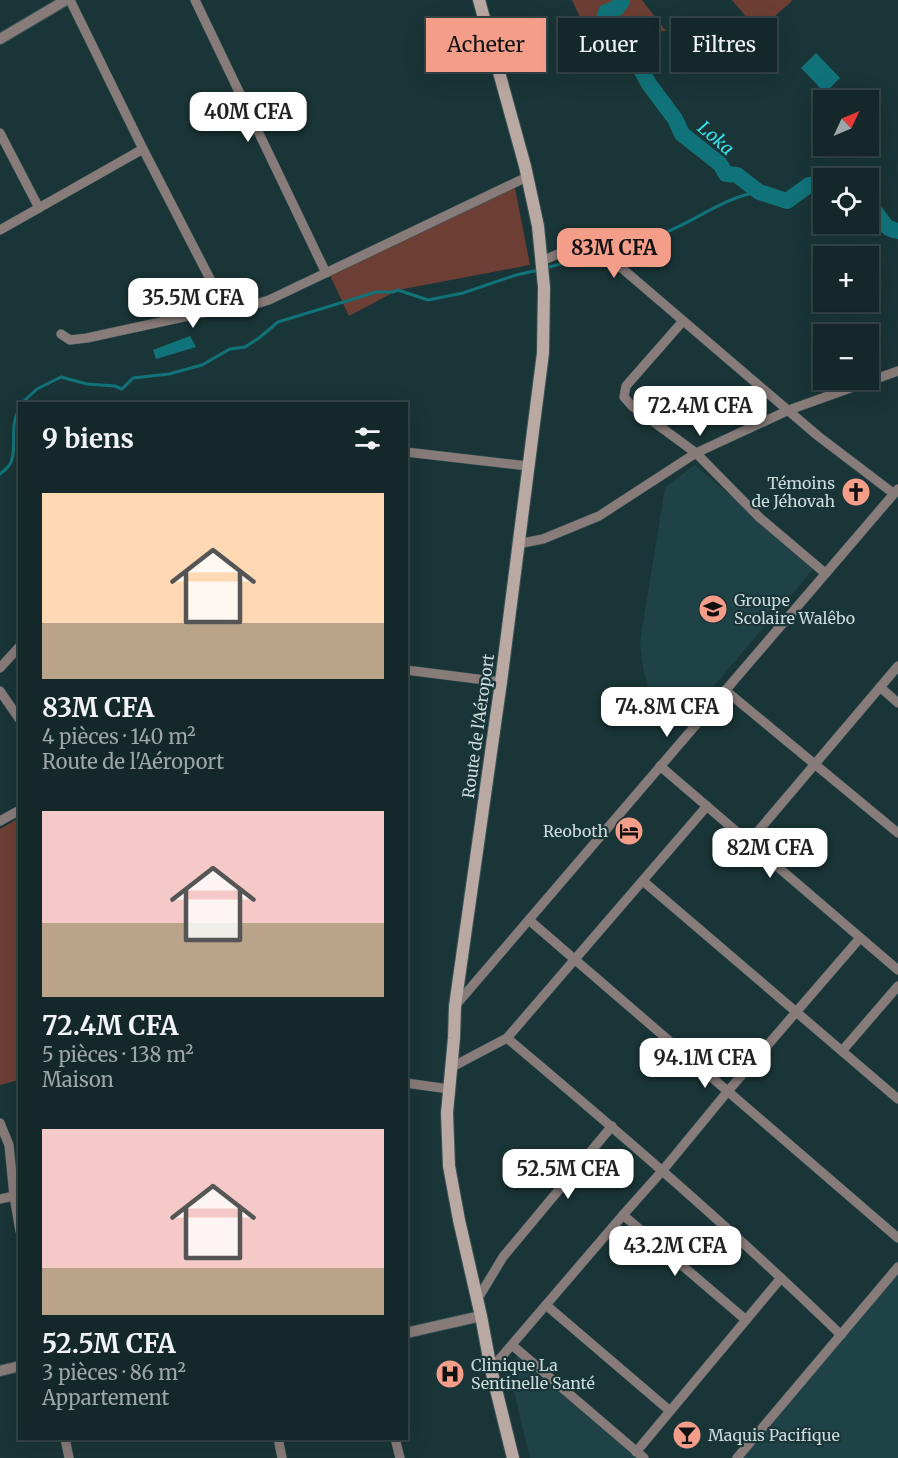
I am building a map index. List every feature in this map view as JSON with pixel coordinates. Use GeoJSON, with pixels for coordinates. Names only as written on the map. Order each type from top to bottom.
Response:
{"type":"FeatureCollection","features":[{"type":"Feature","properties":{"kind":"main road","name":"Route de l'Aéroport"},"geometry":{"type":"LineString","coordinates":[[479,0],[527,177],[538,226],[544,286],[543,353],[501,682],[455,1006],[447,1113],[449,1166],[459,1220],[513,1458]]}},
{"type":"Feature","properties":{"kind":"street"},"geometry":{"type":"LineString","coordinates":[[0,39],[68,0],[225,308]]}},
{"type":"Feature","properties":{"kind":"street"},"geometry":{"type":"LineString","coordinates":[[195,0],[326,273]]}},
{"type":"Feature","properties":{"kind":"street"},"geometry":{"type":"LineString","coordinates":[[0,133],[39,208]]}},
{"type":"Feature","properties":{"kind":"street"},"geometry":{"type":"LineString","coordinates":[[0,230],[143,149]]}},
{"type":"Feature","properties":{"kind":"street"},"geometry":{"type":"LineString","coordinates":[[61,334],[70,340],[87,338],[225,308],[242,308],[269,300],[527,177]]}},
{"type":"Feature","properties":{"kind":"street"},"geometry":{"type":"LineString","coordinates":[[455,1006],[896,491],[818,436],[590,241],[541,261]]}},
{"type":"Feature","properties":{"kind":"street"},"geometry":{"type":"LineString","coordinates":[[683,321],[627,386],[624,397],[632,406],[696,453],[759,517],[825,573]]}},
{"type":"Feature","properties":{"kind":"street"},"geometry":{"type":"LineString","coordinates":[[518,544],[543,539],[599,516],[696,453],[789,410],[898,371]]}},
{"type":"Feature","properties":{"kind":"street"},"geometry":{"type":"LineString","coordinates":[[408,452],[528,466]]}},
{"type":"Feature","properties":{"kind":"street"},"geometry":{"type":"LineString","coordinates":[[0,668],[18,648]]}},
{"type":"Feature","properties":{"kind":"street"},"geometry":{"type":"LineString","coordinates":[[748,843],[898,666]]}},
{"type":"Feature","properties":{"kind":"street"},"geometry":{"type":"LineString","coordinates":[[408,670],[501,682]]}},
{"type":"Feature","properties":{"kind":"street"},"geometry":{"type":"LineString","coordinates":[[880,687],[898,702]]}},
{"type":"Feature","properties":{"kind":"street"},"geometry":{"type":"LineString","coordinates":[[725,690],[898,833]]}},
{"type":"Feature","properties":{"kind":"street"},"geometry":{"type":"LineString","coordinates":[[0,691],[18,717]]}},
{"type":"Feature","properties":{"kind":"street"},"geometry":{"type":"LineString","coordinates":[[660,766],[898,970]]}},
{"type":"Feature","properties":{"kind":"street"},"geometry":{"type":"LineString","coordinates":[[452,1066],[507,1038],[707,806]]}},
{"type":"Feature","properties":{"kind":"street"},"geometry":{"type":"LineString","coordinates":[[0,821],[18,811]]}},
{"type":"Feature","properties":{"kind":"street"},"geometry":{"type":"LineString","coordinates":[[643,881],[898,1099]]}},
{"type":"Feature","properties":{"kind":"street"},"geometry":{"type":"LineString","coordinates":[[529,920],[898,1238]]}},
{"type":"Feature","properties":{"kind":"street"},"geometry":{"type":"LineString","coordinates":[[491,1369],[860,938]]}},
{"type":"Feature","properties":{"kind":"street"},"geometry":{"type":"LineString","coordinates":[[842,1051],[898,986]]}},
{"type":"Feature","properties":{"kind":"street"},"geometry":{"type":"LineString","coordinates":[[507,1038],[663,1170],[841,1335]]}},
{"type":"Feature","properties":{"kind":"street"},"geometry":{"type":"LineString","coordinates":[[408,1083],[449,1089]]}},
{"type":"Feature","properties":{"kind":"street"},"geometry":{"type":"LineString","coordinates":[[0,1123],[9,1145],[18,1219]]}},
{"type":"Feature","properties":{"kind":"street"},"geometry":{"type":"LineString","coordinates":[[477,1300],[503,1257],[612,1126]]}},
{"type":"Feature","properties":{"kind":"street"},"geometry":{"type":"LineString","coordinates":[[0,1199],[14,1196]]}},
{"type":"Feature","properties":{"kind":"street"},"geometry":{"type":"LineString","coordinates":[[623,1215],[746,1320]]}},
{"type":"Feature","properties":{"kind":"street"},"geometry":{"type":"LineString","coordinates":[[737,1458],[898,1267]]}},
{"type":"Feature","properties":{"kind":"street"},"geometry":{"type":"LineString","coordinates":[[512,1345],[640,1455],[670,1412],[781,1278]]}},
{"type":"Feature","properties":{"kind":"street"},"geometry":{"type":"LineString","coordinates":[[546,1305],[670,1412]]}},
{"type":"Feature","properties":{"kind":"street"},"geometry":{"type":"LineString","coordinates":[[408,1333],[481,1317]]}},
{"type":"Feature","properties":{"kind":"street"},"geometry":{"type":"LineString","coordinates":[[0,1371],[18,1366]]}},
{"type":"Feature","properties":{"kind":"street"},"geometry":{"type":"LineString","coordinates":[[65,1440],[69,1458]]}},
{"type":"Feature","properties":{"kind":"street"},"geometry":{"type":"LineString","coordinates":[[278,1440],[282,1458]]}},
{"type":"Feature","properties":{"kind":"street"},"geometry":{"type":"LineString","coordinates":[[396,1440],[400,1458]]}},
{"type":"Feature","properties":{"kind":"shaded area"},"geometry":{"type":"Polygon","coordinates":[[[572,0],[642,0],[656,18],[580,18],[572,0]]]}},
{"type":"Feature","properties":{"kind":"shaded area"},"geometry":{"type":"Polygon","coordinates":[[[732,0],[792,1],[773,18],[747,18],[732,0]]]}},
{"type":"Feature","properties":{"kind":"shaded area"},"geometry":{"type":"Polygon","coordinates":[[[659,22],[666,31],[659,32],[659,22]]]}},
{"type":"Feature","properties":{"kind":"shaded area"},"geometry":{"type":"Polygon","coordinates":[[[514,183],[530,265],[398,290],[349,316],[328,271],[514,183]]]}},
{"type":"Feature","properties":{"kind":"shaded area"},"geometry":{"type":"Polygon","coordinates":[[[695,465],[815,567],[680,726],[652,698],[643,669],[640,642],[665,487],[695,465]]]}},
{"type":"Feature","properties":{"kind":"shaded area"},"geometry":{"type":"Polygon","coordinates":[[[18,819],[18,1080],[0,1085],[0,829],[18,819]]]}},
{"type":"Feature","properties":{"kind":"shaded area"},"geometry":{"type":"Polygon","coordinates":[[[898,1259],[898,1458],[730,1458],[898,1259]]]}},
{"type":"Feature","properties":{"kind":"shaded area"},"geometry":{"type":"Polygon","coordinates":[[[518,1356],[636,1458],[530,1458],[508,1367],[518,1356]]]}},
{"type":"Feature","properties":{"kind":"water"},"geometry":{"type":"Polygon","coordinates":[[[816,53],[840,78],[828,90],[822,90],[801,68],[816,53]]]}},
{"type":"Feature","properties":{"kind":"water"},"geometry":{"type":"Polygon","coordinates":[[[190,336],[196,347],[156,359],[153,350],[190,336]]]}},
{"type":"Feature","properties":{"kind":"waterway","name":"Loka"},"geometry":{"type":"LineString","coordinates":[[621,0],[617,8],[606,12],[604,19],[611,33],[605,49],[614,53],[630,50],[649,84],[675,119],[682,134],[720,164],[726,174],[737,175],[759,192],[787,201],[809,185],[813,185]]}},
{"type":"Feature","properties":{"kind":"waterway"},"geometry":{"type":"LineString","coordinates":[[606,252],[662,234],[735,198],[759,192]]}},
{"type":"Feature","properties":{"kind":"waterway","name":"Loka"},"geometry":{"type":"LineString","coordinates":[[879,217],[887,227],[898,231]]}},
{"type":"Feature","properties":{"kind":"waterway"},"geometry":{"type":"LineString","coordinates":[[545,268],[600,254]]}},
{"type":"Feature","properties":{"kind":"waterway"},"geometry":{"type":"LineString","coordinates":[[24,402],[37,389],[61,377],[87,384],[115,386],[122,389],[133,378],[169,374],[202,365],[230,349],[245,347],[278,322],[376,292],[398,290],[428,300],[463,293],[516,275],[539,270]]}},
{"type":"Feature","properties":{"kind":"waterway"},"geometry":{"type":"LineString","coordinates":[[0,474],[8,467],[12,459],[18,412]]}},
{"type":"Feature","properties":{"kind":"place","name":"Témoins de Jéhovah"},"geometry":{"type":"Point","coordinates":[856,492]}},
{"type":"Feature","properties":{"kind":"place","name":"Groupe Scolaire Walêbo"},"geometry":{"type":"Point","coordinates":[713,609]}},
{"type":"Feature","properties":{"kind":"place","name":"Reoboth"},"geometry":{"type":"Point","coordinates":[629,831]}},
{"type":"Feature","properties":{"kind":"place","name":"Clinique La Sentinelle Santé"},"geometry":{"type":"Point","coordinates":[450,1374]}},
{"type":"Feature","properties":{"kind":"place","name":"Maquis Pacifique"},"geometry":{"type":"Point","coordinates":[687,1435]}}]}
